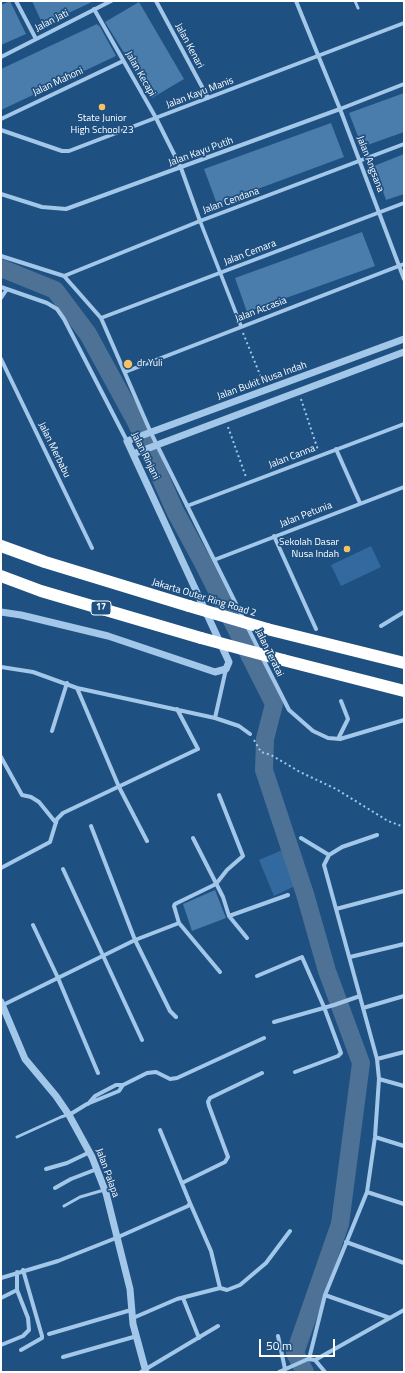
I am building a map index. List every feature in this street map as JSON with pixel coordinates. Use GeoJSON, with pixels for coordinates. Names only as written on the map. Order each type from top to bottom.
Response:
{"type":"FeatureCollection","features":[{"type":"Feature","properties":{"kind":"highway","name":"Jakarta Outer Ring Road 2"},"geometry":{"type":"LineString","coordinates":[[1,546],[45,562],[267,629],[404,663]]}},
{"type":"Feature","properties":{"kind":"highway","name":"17"},"geometry":{"type":"LineString","coordinates":[[1,576],[41,591],[201,638],[404,691]]}},
{"type":"Feature","properties":{"kind":"street"},"geometry":{"type":"LineString","coordinates":[[16,1],[36,39]]}},
{"type":"Feature","properties":{"kind":"street","name":"Jalan Jati"},"geometry":{"type":"LineString","coordinates":[[1,57],[111,1]]}},
{"type":"Feature","properties":{"kind":"street","name":"Jalan Kenari"},"geometry":{"type":"LineString","coordinates":[[156,1],[208,98]]}},
{"type":"Feature","properties":{"kind":"street","name":"Jalan Angsana"},"geometry":{"type":"LineString","coordinates":[[296,1],[340,109],[404,279]]}},
{"type":"Feature","properties":{"kind":"street","name":"Jalan Kecapi"},"geometry":{"type":"LineString","coordinates":[[94,9],[156,118],[181,168],[241,326]]}},
{"type":"Feature","properties":{"kind":"street","name":"Jalan Kayu Manis"},"geometry":{"type":"LineString","coordinates":[[1,130],[66,152],[404,24]]}},
{"type":"Feature","properties":{"kind":"street","name":"Jalan Mahoni"},"geometry":{"type":"LineString","coordinates":[[1,119],[123,61]]}},
{"type":"Feature","properties":{"kind":"street","name":"Jalan Kayu Putih"},"geometry":{"type":"LineString","coordinates":[[1,194],[42,207],[66,209],[181,168],[404,84]]}},
{"type":"Feature","properties":{"kind":"street","name":"Jalan Cendana"},"geometry":{"type":"LineString","coordinates":[[64,276],[200,221],[404,144]]}},
{"type":"Feature","properties":{"kind":"street","name":"Jalan Cemara"},"geometry":{"type":"LineString","coordinates":[[101,318],[404,203]]}},
{"type":"Feature","properties":{"kind":"street"},"geometry":{"type":"LineString","coordinates":[[1,256],[64,276]]}},
{"type":"Feature","properties":{"kind":"street","name":"Jalan Accasia"},"geometry":{"type":"LineString","coordinates":[[125,372],[404,264]]}},
{"type":"Feature","properties":{"kind":"street","name":"Jalan Teratai"},"geometry":{"type":"LineString","coordinates":[[64,276],[101,318],[156,446],[188,506],[289,710],[313,731],[328,738],[338,739],[350,737],[404,720]]}},
{"type":"Feature","properties":{"kind":"street","name":"Jalan Rinjani"},"geometry":{"type":"LineString","coordinates":[[1,287],[47,303],[57,309],[64,319],[135,453],[229,662],[226,669]]}},
{"type":"Feature","properties":{"kind":"street"},"geometry":{"type":"LineString","coordinates":[[1,298],[7,289]]}},
{"type":"Feature","properties":{"kind":"street","name":"Jalan Bukit Nusa Indah"},"geometry":{"type":"LineString","coordinates":[[128,441],[404,339]]}},
{"type":"Feature","properties":{"kind":"street"},"geometry":{"type":"LineString","coordinates":[[135,453],[299,393],[404,352]]}},
{"type":"Feature","properties":{"kind":"street","name":"Jalan Merbabu"},"geometry":{"type":"LineString","coordinates":[[1,360],[92,548]]}},
{"type":"Feature","properties":{"kind":"street","name":"Jalan Canna"},"geometry":{"type":"LineString","coordinates":[[188,506],[320,454],[404,424]]}},
{"type":"Feature","properties":{"kind":"street"},"geometry":{"type":"LineString","coordinates":[[336,449],[360,503]]}},
{"type":"Feature","properties":{"kind":"street","name":"Jalan Petunia"},"geometry":{"type":"LineString","coordinates":[[214,560],[404,487]]}},
{"type":"Feature","properties":{"kind":"street"},"geometry":{"type":"LineString","coordinates":[[274,536],[316,629]]}},
{"type":"Feature","properties":{"kind":"street"},"geometry":{"type":"LineString","coordinates":[[1,612],[21,615],[108,636],[215,672],[226,669],[215,718]]}},
{"type":"Feature","properties":{"kind":"street"},"geometry":{"type":"LineString","coordinates":[[381,626],[404,612]]}},
{"type":"Feature","properties":{"kind":"street"},"geometry":{"type":"LineString","coordinates":[[1,667],[33,672],[67,683],[77,688],[215,718],[239,726],[250,734]]}},
{"type":"Feature","properties":{"kind":"street"},"geometry":{"type":"LineString","coordinates":[[52,731],[67,683]]}},
{"type":"Feature","properties":{"kind":"street"},"geometry":{"type":"LineString","coordinates":[[77,688],[119,787],[147,841]]}},
{"type":"Feature","properties":{"kind":"street"},"geometry":{"type":"LineString","coordinates":[[338,739],[348,719],[341,701]]}},
{"type":"Feature","properties":{"kind":"street"},"geometry":{"type":"LineString","coordinates":[[1,868],[50,842],[57,819],[62,813],[198,749],[177,709]]}},
{"type":"Feature","properties":{"kind":"street"},"geometry":{"type":"LineString","coordinates":[[1,757],[22,795],[32,797],[39,802],[56,823]]}},
{"type":"Feature","properties":{"kind":"street"},"geometry":{"type":"LineString","coordinates":[[219,795],[243,855],[221,876],[216,884],[175,904],[174,906],[179,923],[220,972]]}},
{"type":"Feature","properties":{"kind":"street"},"geometry":{"type":"LineString","coordinates":[[91,826],[135,940],[170,1011],[176,1017]]}},
{"type":"Feature","properties":{"kind":"street"},"geometry":{"type":"LineString","coordinates":[[308,1359],[324,1295],[367,1192],[375,1137],[379,1078],[377,1059],[324,865],[329,855],[342,847],[377,835]]}},
{"type":"Feature","properties":{"kind":"street"},"geometry":{"type":"LineString","coordinates":[[192,838],[216,884],[229,916],[247,938]]}},
{"type":"Feature","properties":{"kind":"street"},"geometry":{"type":"LineString","coordinates":[[301,838],[329,855]]}},
{"type":"Feature","properties":{"kind":"street"},"geometry":{"type":"LineString","coordinates":[[63,869],[142,1040]]}},
{"type":"Feature","properties":{"kind":"street"},"geometry":{"type":"LineString","coordinates":[[336,910],[404,891]]}},
{"type":"Feature","properties":{"kind":"street"},"geometry":{"type":"LineString","coordinates":[[229,916],[288,895]]}},
{"type":"Feature","properties":{"kind":"street"},"geometry":{"type":"LineString","coordinates":[[2,1005],[135,940],[179,923]]}},
{"type":"Feature","properties":{"kind":"street"},"geometry":{"type":"LineString","coordinates":[[33,925],[58,978],[98,1073]]}},
{"type":"Feature","properties":{"kind":"street"},"geometry":{"type":"LineString","coordinates":[[350,957],[404,944]]}},
{"type":"Feature","properties":{"kind":"street"},"geometry":{"type":"LineString","coordinates":[[257,976],[302,957],[324,1007],[341,1053],[338,1056],[295,1072]]}},
{"type":"Feature","properties":{"kind":"street"},"geometry":{"type":"LineString","coordinates":[[274,1022],[360,996]]}},
{"type":"Feature","properties":{"kind":"street"},"geometry":{"type":"LineString","coordinates":[[363,1008],[404,996]]}},
{"type":"Feature","properties":{"kind":"street","name":"Jalan Palapa"},"geometry":{"type":"LineString","coordinates":[[2,1005],[25,1059],[50,1088],[69,1115],[90,1152],[97,1168],[130,1289],[132,1314],[144,1371]]}},
{"type":"Feature","properties":{"kind":"street"},"geometry":{"type":"LineString","coordinates":[[69,1115],[87,1104],[119,1091],[123,1085],[151,1071],[170,1079],[177,1078],[264,1038]]}},
{"type":"Feature","properties":{"kind":"street"},"geometry":{"type":"LineString","coordinates":[[377,1059],[404,1052]]}},
{"type":"Feature","properties":{"kind":"street"},"geometry":{"type":"LineString","coordinates":[[182,1184],[225,1162],[228,1157],[209,1106],[208,1102],[210,1098],[262,1073]]}},
{"type":"Feature","properties":{"kind":"street"},"geometry":{"type":"LineString","coordinates":[[379,1078],[404,1086]]}},
{"type":"Feature","properties":{"kind":"street"},"geometry":{"type":"LineString","coordinates":[[160,1130],[211,1251],[220,1288]]}},
{"type":"Feature","properties":{"kind":"street"},"geometry":{"type":"LineString","coordinates":[[375,1137],[404,1146]]}},
{"type":"Feature","properties":{"kind":"street"},"geometry":{"type":"LineString","coordinates":[[46,1169],[67,1163],[90,1152]]}},
{"type":"Feature","properties":{"kind":"street"},"geometry":{"type":"LineString","coordinates":[[55,1188],[71,1179],[97,1168]]}},
{"type":"Feature","properties":{"kind":"street"},"geometry":{"type":"LineString","coordinates":[[367,1192],[404,1204]]}},
{"type":"Feature","properties":{"kind":"street"},"geometry":{"type":"LineString","coordinates":[[1,1278],[23,1270],[58,1261],[116,1238],[185,1208],[190,1203]]}},
{"type":"Feature","properties":{"kind":"street"},"geometry":{"type":"LineString","coordinates":[[49,1334],[132,1314],[220,1288],[227,1290],[240,1285],[266,1263],[290,1231]]}},
{"type":"Feature","properties":{"kind":"street"},"geometry":{"type":"LineString","coordinates":[[346,1242],[404,1263]]}},
{"type":"Feature","properties":{"kind":"street"},"geometry":{"type":"LineString","coordinates":[[21,1350],[42,1338],[23,1270]]}},
{"type":"Feature","properties":{"kind":"street"},"geometry":{"type":"LineString","coordinates":[[1,1345],[23,1336],[29,1330],[28,1318],[17,1290],[17,1272]]}},
{"type":"Feature","properties":{"kind":"street"},"geometry":{"type":"LineString","coordinates":[[1,1298],[17,1290]]}},
{"type":"Feature","properties":{"kind":"street"},"geometry":{"type":"LineString","coordinates":[[324,1295],[390,1318]]}},
{"type":"Feature","properties":{"kind":"street"},"geometry":{"type":"LineString","coordinates":[[183,1298],[199,1338]]}},
{"type":"Feature","properties":{"kind":"street"},"geometry":{"type":"LineString","coordinates":[[279,1372],[308,1359],[315,1360],[404,1310]]}},
{"type":"Feature","properties":{"kind":"street"},"geometry":{"type":"LineString","coordinates":[[144,1371],[218,1326]]}},
{"type":"Feature","properties":{"kind":"street"},"geometry":{"type":"LineString","coordinates":[[63,1357],[137,1336]]}},
{"type":"Feature","properties":{"kind":"street"},"geometry":{"type":"LineString","coordinates":[[278,1336],[286,1368]]}},
{"type":"Feature","properties":{"kind":"street"},"geometry":{"type":"LineString","coordinates":[[315,1360],[325,1372]]}},
{"type":"Feature","properties":{"kind":"lane"},"geometry":{"type":"LineString","coordinates":[[355,1],[358,8]]}},
{"type":"Feature","properties":{"kind":"lane"},"geometry":{"type":"LineString","coordinates":[[17,1137],[61,1117],[69,1115]]}},
{"type":"Feature","properties":{"kind":"lane"},"geometry":{"type":"LineString","coordinates":[[64,1206],[80,1197],[104,1190]]}},
{"type":"Feature","properties":{"kind":"path"},"geometry":{"type":"LineString","coordinates":[[241,326],[266,390]]}},
{"type":"Feature","properties":{"kind":"path"},"geometry":{"type":"LineString","coordinates":[[299,393],[320,454]]}},
{"type":"Feature","properties":{"kind":"path"},"geometry":{"type":"LineString","coordinates":[[225,420],[248,482]]}},
{"type":"Feature","properties":{"kind":"path"},"geometry":{"type":"LineString","coordinates":[[250,734],[261,752],[271,755],[300,772],[336,789],[388,820],[404,827]]}},
{"type":"Feature","properties":{"kind":"shaded area"},"geometry":{"type":"Polygon","coordinates":[[[371,546],[381,567],[341,586],[331,565],[371,546]]]}},
{"type":"Feature","properties":{"kind":"shaded area"},"geometry":{"type":"Polygon","coordinates":[[[282,850],[297,885],[274,896],[259,860],[282,850]]]}},
{"type":"Feature","properties":{"kind":"building"},"geometry":{"type":"Polygon","coordinates":[[[10,1],[26,34],[1,45],[1,5],[10,1]]]}},
{"type":"Feature","properties":{"kind":"building"},"geometry":{"type":"Polygon","coordinates":[[[32,1],[94,1],[43,25],[32,1]]]}},
{"type":"Feature","properties":{"kind":"building"},"geometry":{"type":"Polygon","coordinates":[[[139,2],[184,79],[152,98],[105,22],[139,2]]]}},
{"type":"Feature","properties":{"kind":"building"},"geometry":{"type":"Polygon","coordinates":[[[97,24],[98,26],[99,25],[116,56],[1,110],[1,69],[97,24]]]}},
{"type":"Feature","properties":{"kind":"building"},"geometry":{"type":"Polygon","coordinates":[[[404,93],[404,132],[362,147],[349,113],[404,93]]]}},
{"type":"Feature","properties":{"kind":"building"},"geometry":{"type":"Polygon","coordinates":[[[331,123],[344,157],[217,204],[204,169],[331,123]]]}},
{"type":"Feature","properties":{"kind":"building"},"geometry":{"type":"Polygon","coordinates":[[[404,154],[404,194],[386,200],[374,166],[404,154]]]}},
{"type":"Feature","properties":{"kind":"building"},"geometry":{"type":"Polygon","coordinates":[[[362,232],[375,266],[247,312],[235,278],[362,232]]]}},
{"type":"Feature","properties":{"kind":"building"},"geometry":{"type":"Polygon","coordinates":[[[215,890],[226,918],[192,931],[183,904],[215,890]]]}},
{"type":"Feature","properties":{"kind":"waterway"},"geometry":{"type":"LineString","coordinates":[[1,268],[55,290],[88,334],[136,422],[175,511],[202,561],[274,704],[265,739],[264,770],[305,894],[327,971],[361,1063],[340,1224],[295,1353],[305,1372]]}},
{"type":"Feature","properties":{"kind":"place","name":"State Junior High School 23"},"geometry":{"type":"Point","coordinates":[102,107]}},
{"type":"Feature","properties":{"kind":"place","name":"dr Yuli"},"geometry":{"type":"Point","coordinates":[128,364]}},
{"type":"Feature","properties":{"kind":"place","name":"Sekolah Dasar Nusa Indah"},"geometry":{"type":"Point","coordinates":[347,549]}}]}
